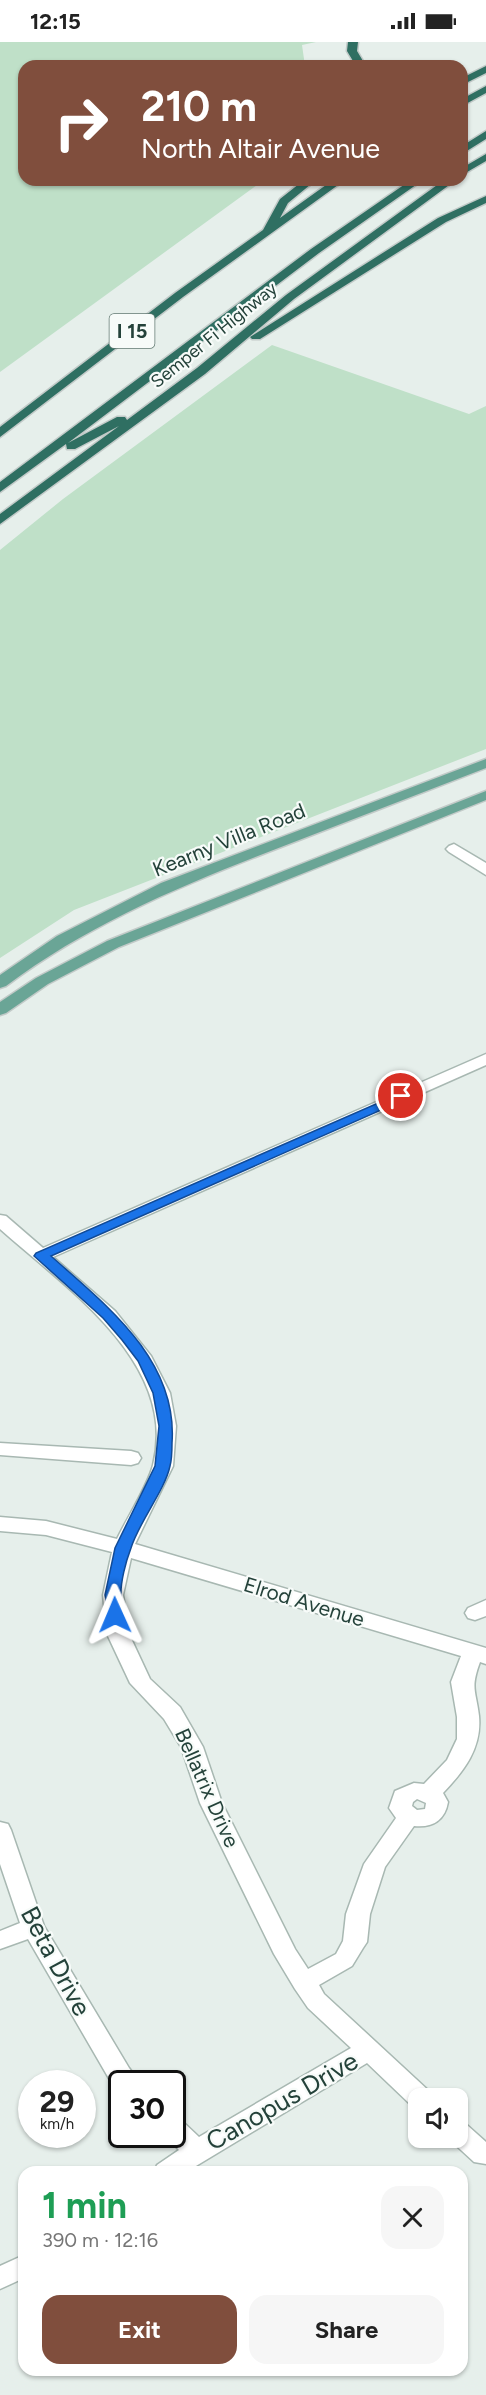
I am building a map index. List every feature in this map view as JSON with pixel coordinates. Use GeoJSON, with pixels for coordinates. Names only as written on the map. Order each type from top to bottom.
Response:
{"type":"FeatureCollection","features":[{"type":"Feature","properties":{"kind":"highway"},"geometry":{"type":"LineString","coordinates":[[353,42],[352,51],[357,60]]}},
{"type":"Feature","properties":{"kind":"highway"},"geometry":{"type":"LineString","coordinates":[[468,74],[486,68]]}},
{"type":"Feature","properties":{"kind":"highway"},"geometry":{"type":"LineString","coordinates":[[468,78],[486,68]]}},
{"type":"Feature","properties":{"kind":"highway"},"geometry":{"type":"LineString","coordinates":[[468,100],[486,90]]}},
{"type":"Feature","properties":{"kind":"highway"},"geometry":{"type":"LineString","coordinates":[[468,136],[486,124]]}},
{"type":"Feature","properties":{"kind":"highway"},"geometry":{"type":"LineString","coordinates":[[468,147],[486,134]]}},
{"type":"Feature","properties":{"kind":"highway"},"geometry":{"type":"LineString","coordinates":[[468,168],[486,157]]}},
{"type":"Feature","properties":{"kind":"highway"},"geometry":{"type":"LineString","coordinates":[[266,233],[284,201],[303,186]]}},
{"type":"Feature","properties":{"kind":"highway","name":"I 15"},"geometry":{"type":"LineString","coordinates":[[0,433],[179,295],[332,186]]}},
{"type":"Feature","properties":{"kind":"highway"},"geometry":{"type":"LineString","coordinates":[[0,474],[393,186]]}},
{"type":"Feature","properties":{"kind":"highway"},"geometry":{"type":"LineString","coordinates":[[0,489],[315,251],[409,186]]}},
{"type":"Feature","properties":{"kind":"highway","name":"Semper Fi Highway"},"geometry":{"type":"LineString","coordinates":[[0,520],[201,371],[290,297],[443,186]]}},
{"type":"Feature","properties":{"kind":"highway"},"geometry":{"type":"LineString","coordinates":[[290,297],[291,284],[392,204],[398,194]]}},
{"type":"Feature","properties":{"kind":"highway"},"geometry":{"type":"LineString","coordinates":[[201,371],[442,220],[486,199]]}},
{"type":"Feature","properties":{"kind":"highway"},"geometry":{"type":"LineString","coordinates":[[0,489],[37,470],[81,439],[114,423],[146,412]]}},
{"type":"Feature","properties":{"kind":"main road","name":"Kearny Villa Road"},"geometry":{"type":"LineString","coordinates":[[0,983],[46,949],[97,920],[159,890],[486,763]]}},
{"type":"Feature","properties":{"kind":"main road"},"geometry":{"type":"LineString","coordinates":[[0,1010],[60,971],[113,944],[486,795]]}},
{"type":"Feature","properties":{"kind":"street"},"geometry":{"type":"LineString","coordinates":[[454,849],[486,870]]}},
{"type":"Feature","properties":{"kind":"street"},"geometry":{"type":"LineString","coordinates":[[41,1256],[486,1059]]}},
{"type":"Feature","properties":{"kind":"street","name":"Bellatrix Drive"},"geometry":{"type":"LineString","coordinates":[[0,1220],[108,1315],[144,1360],[160,1393],[166,1426],[163,1466],[123,1548],[112,1595],[118,1634],[141,1683],[172,1713],[192,1748],[211,1803],[286,1954],[303,1982],[316,2001],[409,2088]]}},
{"type":"Feature","properties":{"kind":"street"},"geometry":{"type":"LineString","coordinates":[[0,1449],[131,1458]]}},
{"type":"Feature","properties":{"kind":"street","name":"Elrod Avenue"},"geometry":{"type":"LineString","coordinates":[[0,1524],[46,1528],[123,1548],[480,1654]]}},
{"type":"Feature","properties":{"kind":"street"},"geometry":{"type":"LineString","coordinates":[[303,1982],[344,1960],[355,1942],[358,1914],[375,1864],[409,1816],[400,1808],[403,1797],[414,1791],[429,1793],[456,1765],[468,1739],[468,1718],[462,1682],[480,1654]]}},
{"type":"Feature","properties":{"kind":"street","name":"Beta Drive"},"geometry":{"type":"LineString","coordinates":[[0,1830],[33,1928],[117,2070]]}},
{"type":"Feature","properties":{"kind":"street"},"geometry":{"type":"LineString","coordinates":[[0,1940],[33,1928]]}},
{"type":"Feature","properties":{"kind":"street","name":"Canopus Drive"},"geometry":{"type":"LineString","coordinates":[[175,2166],[368,2051]]}},
{"type":"Feature","properties":{"kind":"street"},"geometry":{"type":"LineString","coordinates":[[186,2140],[197,2151]]}},
{"type":"Feature","properties":{"kind":"street"},"geometry":{"type":"LineString","coordinates":[[468,2141],[483,2155]]}},
{"type":"Feature","properties":{"kind":"street"},"geometry":{"type":"LineString","coordinates":[[0,2278],[18,2269]]}},
{"type":"Feature","properties":{"kind":"green space"},"geometry":{"type":"Polygon","coordinates":[[[0,42],[316,42],[302,45],[304,60],[18,60],[18,186],[256,186],[0,372],[0,42]]]}},
{"type":"Feature","properties":{"kind":"green space"},"geometry":{"type":"Polygon","coordinates":[[[272,345],[469,414],[486,406],[486,749],[74,910],[0,958],[0,550],[63,499],[272,345]]]}},
{"type":"Feature","properties":{"kind":"route"},"geometry":{"type":"LineString","coordinates":[[115,1615],[112,1595],[123,1548],[163,1466],[166,1426],[160,1393],[144,1360],[127,1336],[108,1315],[41,1256],[401,1096]]}}]}
